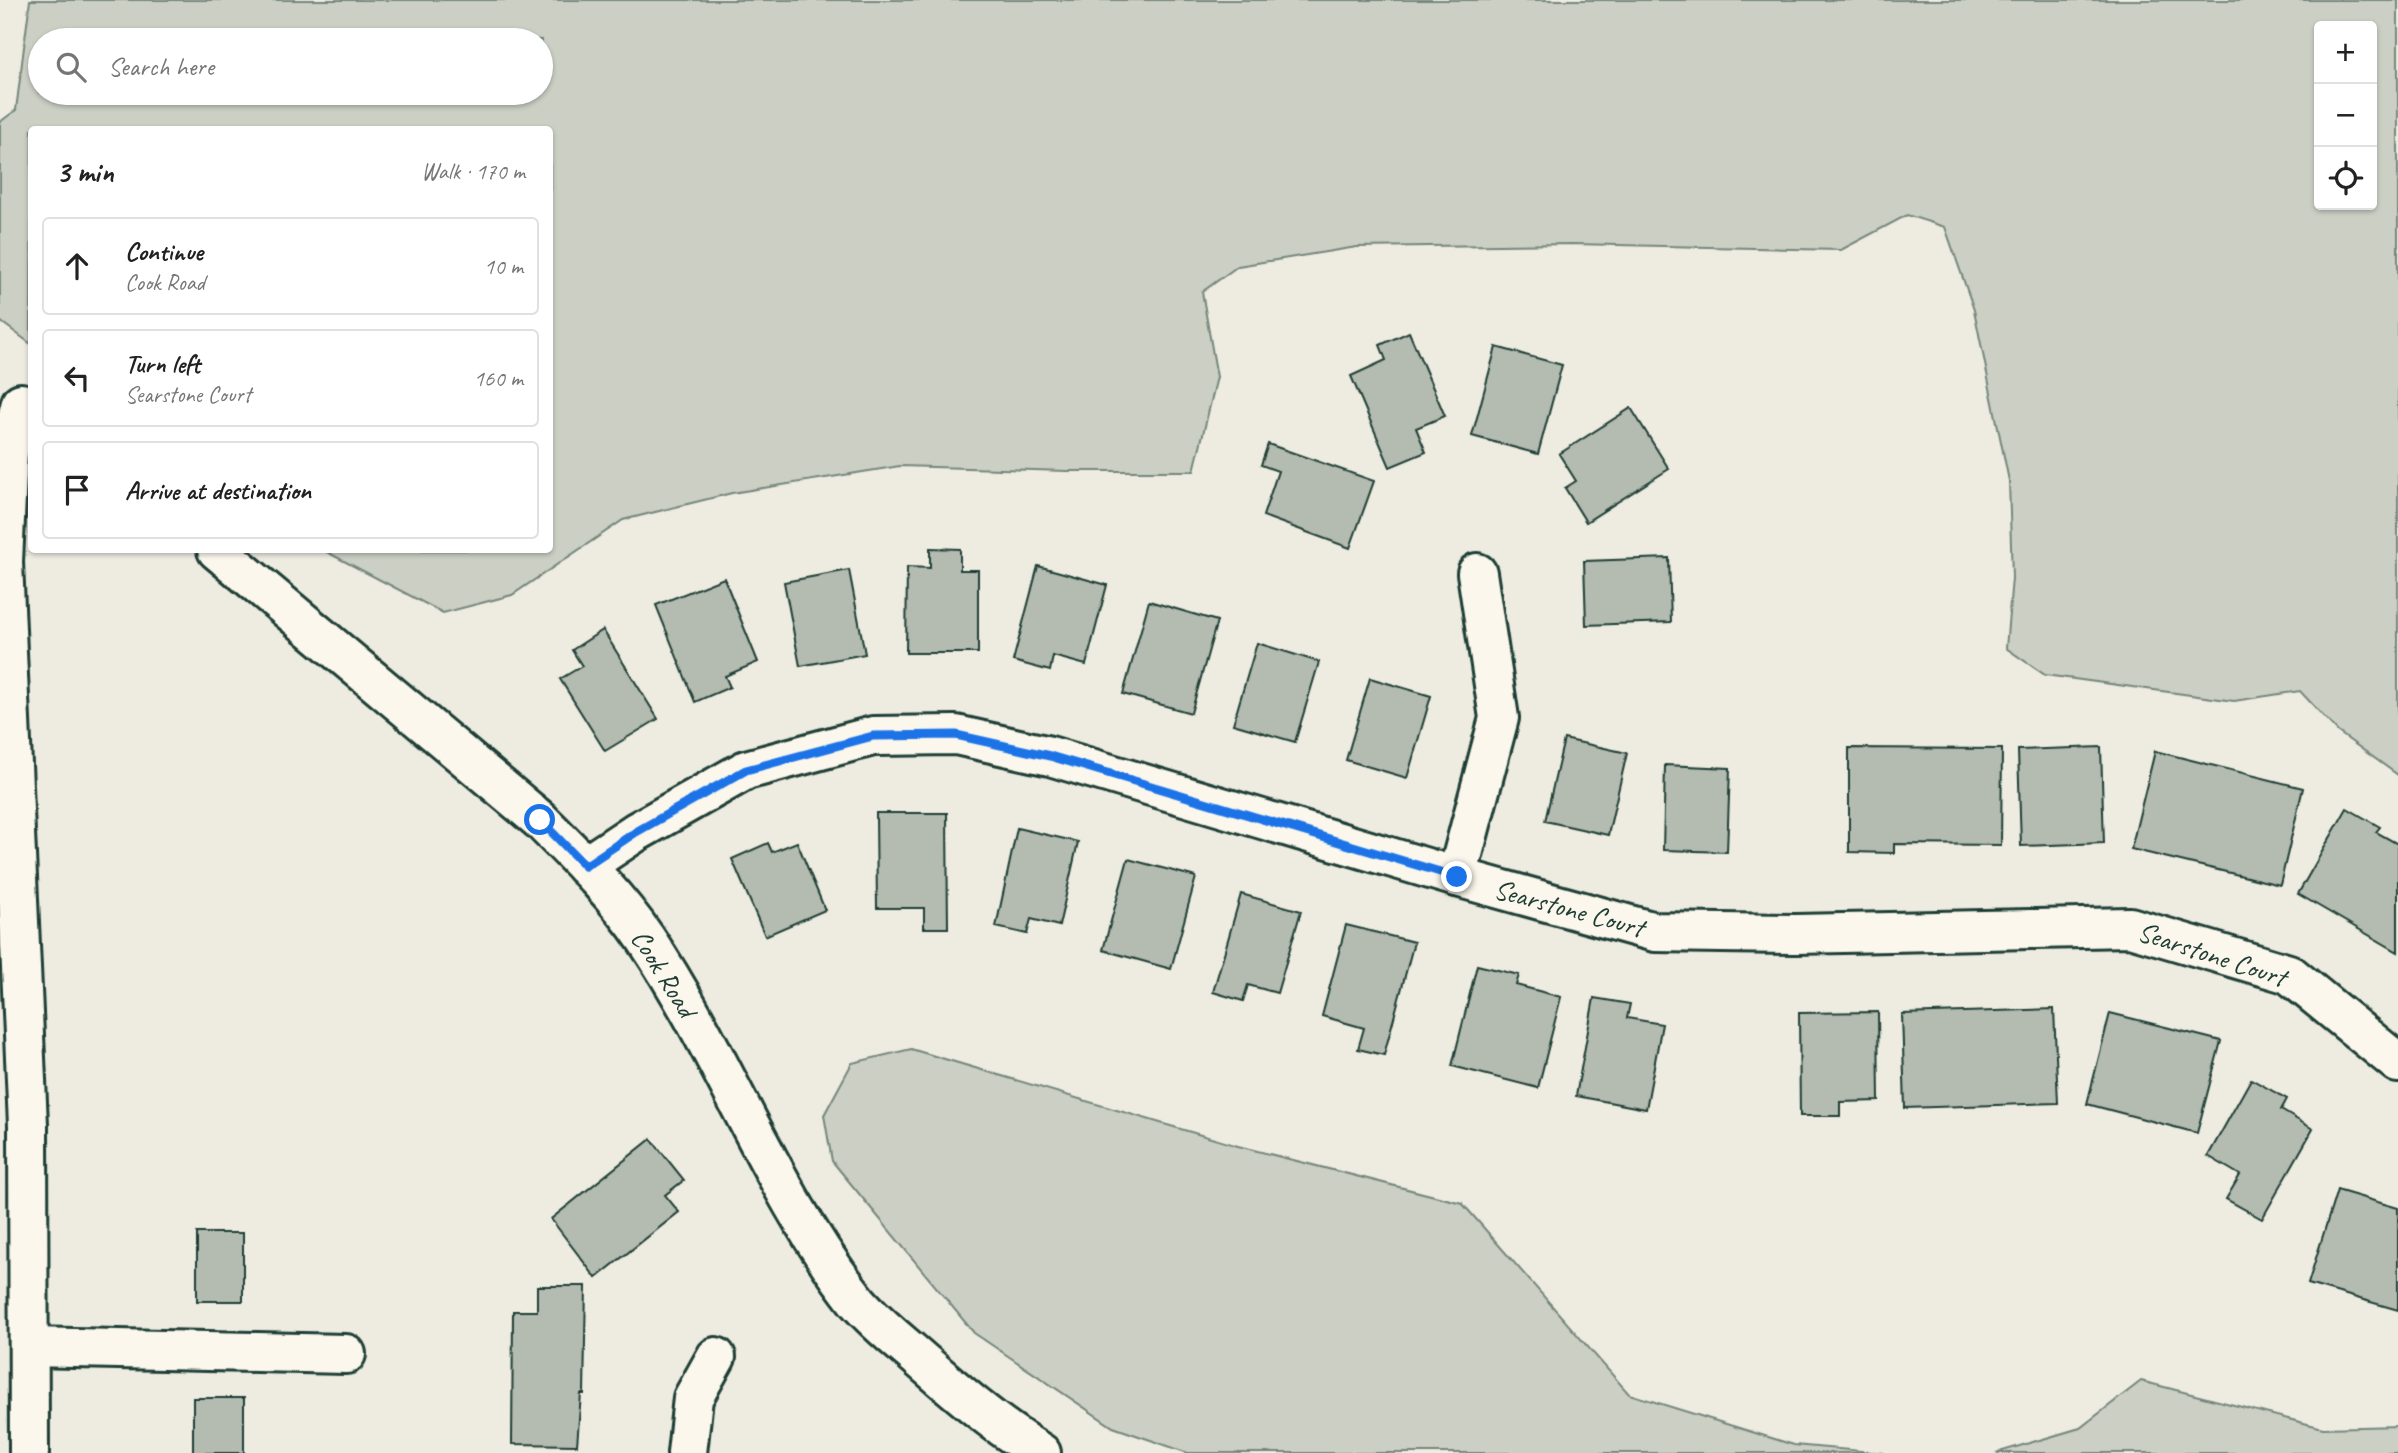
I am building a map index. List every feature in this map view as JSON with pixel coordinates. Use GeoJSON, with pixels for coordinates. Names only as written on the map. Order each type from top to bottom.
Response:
{"type":"FeatureCollection","features":[{"type":"Feature","properties":{"kind":"street"},"geometry":{"type":"LineString","coordinates":[[18,401],[8,454],[3,562],[28,1125],[29,1453]]}},
{"type":"Feature","properties":{"kind":"street","name":"Cook Road"},"geometry":{"type":"LineString","coordinates":[[220,553],[540,820],[585,866],[643,936],[662,964],[729,1081],[781,1182],[835,1271],[860,1304],[881,1326],[950,1386],[1015,1437],[1041,1453]]}},
{"type":"Feature","properties":{"kind":"street"},"geometry":{"type":"LineString","coordinates":[[1457,877],[1499,718],[1477,573]]}},
{"type":"Feature","properties":{"kind":"street","name":"Searstone Court"},"geometry":{"type":"LineString","coordinates":[[585,866],[636,832],[746,770],[873,736],[956,735],[1050,756],[1457,877],[1655,932],[1796,934],[2130,927],[2289,974],[2398,1063]]}},
{"type":"Feature","properties":{"kind":"street"},"geometry":{"type":"LineString","coordinates":[[29,1347],[346,1354]]}},
{"type":"Feature","properties":{"kind":"street"},"geometry":{"type":"LineString","coordinates":[[687,1453],[693,1398],[716,1357]]}},
{"type":"Feature","properties":{"kind":"shaded area"},"geometry":{"type":"Polygon","coordinates":[[[30,0],[2398,0],[2398,775],[2338,732],[2300,691],[2234,701],[2045,675],[2006,648],[2012,578],[2009,481],[1974,310],[1945,227],[1907,215],[1841,250],[1572,244],[1357,247],[1238,266],[1202,292],[1217,377],[1194,471],[1067,471],[900,466],[732,493],[623,520],[512,595],[443,613],[329,553],[553,553],[553,126],[28,126],[28,342],[0,321],[0,122],[16,110],[30,0]]]}},
{"type":"Feature","properties":{"kind":"shaded area"},"geometry":{"type":"Polygon","coordinates":[[[911,1049],[1238,1146],[1462,1203],[1629,1394],[1794,1445],[1883,1453],[1188,1453],[1113,1427],[974,1333],[832,1161],[824,1115],[852,1063],[911,1049]]]}},
{"type":"Feature","properties":{"kind":"shaded area"},"geometry":{"type":"Polygon","coordinates":[[[2141,1381],[2323,1428],[2398,1426],[2398,1453],[1996,1453],[2080,1428],[2141,1381]]]}},
{"type":"Feature","properties":{"kind":"building"},"geometry":{"type":"Polygon","coordinates":[[[1409,332],[1445,416],[1416,428],[1426,452],[1390,467],[1351,376],[1386,360],[1380,345],[1409,332]]]}},
{"type":"Feature","properties":{"kind":"building"},"geometry":{"type":"Polygon","coordinates":[[[1496,347],[1562,365],[1538,454],[1472,436],[1496,347]]]}},
{"type":"Feature","properties":{"kind":"building"},"geometry":{"type":"Polygon","coordinates":[[[1631,408],[1669,469],[1586,522],[1565,488],[1576,481],[1559,454],[1631,408]]]}},
{"type":"Feature","properties":{"kind":"building"},"geometry":{"type":"Polygon","coordinates":[[[1268,444],[1374,481],[1350,548],[1263,516],[1278,471],[1261,465],[1268,444]]]}},
{"type":"Feature","properties":{"kind":"building"},"geometry":{"type":"Polygon","coordinates":[[[930,548],[960,549],[960,570],[978,570],[978,653],[906,653],[907,567],[930,568],[930,548]]]}},
{"type":"Feature","properties":{"kind":"building"},"geometry":{"type":"Polygon","coordinates":[[[1669,558],[1671,622],[1586,625],[1584,561],[1669,558]]]}},
{"type":"Feature","properties":{"kind":"building"},"geometry":{"type":"Polygon","coordinates":[[[1038,566],[1107,585],[1086,665],[1053,656],[1050,671],[1013,661],[1038,566]]]}},
{"type":"Feature","properties":{"kind":"building"},"geometry":{"type":"Polygon","coordinates":[[[849,570],[865,654],[800,666],[784,582],[849,570]]]}},
{"type":"Feature","properties":{"kind":"building"},"geometry":{"type":"Polygon","coordinates":[[[724,578],[758,662],[725,676],[730,687],[695,702],[656,605],[724,578]]]}},
{"type":"Feature","properties":{"kind":"building"},"geometry":{"type":"Polygon","coordinates":[[[1149,601],[1217,621],[1191,713],[1123,694],[1149,601]]]}},
{"type":"Feature","properties":{"kind":"building"},"geometry":{"type":"Polygon","coordinates":[[[603,630],[658,719],[605,751],[560,679],[582,666],[572,650],[603,630]]]}},
{"type":"Feature","properties":{"kind":"building"},"geometry":{"type":"Polygon","coordinates":[[[1257,643],[1319,662],[1295,742],[1233,724],[1257,643]]]}},
{"type":"Feature","properties":{"kind":"building"},"geometry":{"type":"Polygon","coordinates":[[[1370,678],[1431,696],[1407,778],[1346,760],[1370,678]]]}},
{"type":"Feature","properties":{"kind":"building"},"geometry":{"type":"Polygon","coordinates":[[[1564,739],[1627,753],[1608,835],[1545,821],[1564,739]]]}},
{"type":"Feature","properties":{"kind":"building"},"geometry":{"type":"Polygon","coordinates":[[[2101,747],[2104,843],[2021,846],[2018,750],[2101,747]]]}},
{"type":"Feature","properties":{"kind":"building"},"geometry":{"type":"Polygon","coordinates":[[[1849,748],[2002,749],[2001,845],[1894,844],[1894,853],[1849,852],[1849,748]]]}},
{"type":"Feature","properties":{"kind":"building"},"geometry":{"type":"Polygon","coordinates":[[[2155,751],[2303,788],[2280,885],[2131,849],[2155,751]]]}},
{"type":"Feature","properties":{"kind":"building"},"geometry":{"type":"Polygon","coordinates":[[[1665,765],[1730,768],[1727,852],[1663,850],[1665,765]]]}},
{"type":"Feature","properties":{"kind":"building"},"geometry":{"type":"Polygon","coordinates":[[[2347,808],[2380,827],[2376,832],[2398,844],[2398,952],[2298,894],[2347,808]]]}},
{"type":"Feature","properties":{"kind":"building"},"geometry":{"type":"Polygon","coordinates":[[[876,813],[947,813],[948,928],[924,928],[924,908],[877,908],[876,813]]]}},
{"type":"Feature","properties":{"kind":"building"},"geometry":{"type":"Polygon","coordinates":[[[1017,828],[1078,842],[1059,926],[1031,919],[1027,934],[996,927],[1017,828]]]}},
{"type":"Feature","properties":{"kind":"building"},"geometry":{"type":"Polygon","coordinates":[[[797,842],[825,910],[765,936],[732,859],[768,843],[772,852],[797,842]]]}},
{"type":"Feature","properties":{"kind":"building"},"geometry":{"type":"Polygon","coordinates":[[[1128,859],[1196,877],[1171,969],[1103,950],[1128,859]]]}},
{"type":"Feature","properties":{"kind":"building"},"geometry":{"type":"Polygon","coordinates":[[[1241,894],[1301,911],[1277,993],[1248,985],[1243,1001],[1213,992],[1241,894]]]}},
{"type":"Feature","properties":{"kind":"building"},"geometry":{"type":"Polygon","coordinates":[[[1346,925],[1414,942],[1384,1055],[1358,1049],[1364,1028],[1322,1016],[1346,925]]]}},
{"type":"Feature","properties":{"kind":"building"},"geometry":{"type":"Polygon","coordinates":[[[1477,965],[1519,975],[1516,985],[1561,997],[1538,1088],[1452,1066],[1477,965]]]}},
{"type":"Feature","properties":{"kind":"building"},"geometry":{"type":"Polygon","coordinates":[[[1594,998],[1630,1004],[1627,1018],[1662,1024],[1646,1109],[1576,1096],[1594,998]]]}},
{"type":"Feature","properties":{"kind":"building"},"geometry":{"type":"Polygon","coordinates":[[[2054,1009],[2058,1103],[1905,1108],[1902,1014],[2054,1009]]]}},
{"type":"Feature","properties":{"kind":"building"},"geometry":{"type":"Polygon","coordinates":[[[1878,1012],[1879,1101],[1840,1102],[1840,1116],[1800,1116],[1799,1013],[1878,1012]]]}},
{"type":"Feature","properties":{"kind":"building"},"geometry":{"type":"Polygon","coordinates":[[[2110,1013],[2221,1041],[2197,1133],[2087,1104],[2110,1013]]]}},
{"type":"Feature","properties":{"kind":"building"},"geometry":{"type":"Polygon","coordinates":[[[2251,1079],[2287,1099],[2281,1110],[2313,1129],[2262,1219],[2226,1199],[2240,1175],[2208,1156],[2251,1079]]]}},
{"type":"Feature","properties":{"kind":"building"},"geometry":{"type":"Polygon","coordinates":[[[651,1139],[684,1180],[665,1195],[679,1212],[596,1278],[551,1219],[651,1139]]]}},
{"type":"Feature","properties":{"kind":"building"},"geometry":{"type":"Polygon","coordinates":[[[2337,1190],[2398,1208],[2398,1310],[2308,1284],[2337,1190]]]}},
{"type":"Feature","properties":{"kind":"building"},"geometry":{"type":"Polygon","coordinates":[[[197,1233],[243,1233],[243,1301],[197,1301],[197,1233]]]}},
{"type":"Feature","properties":{"kind":"building"},"geometry":{"type":"Polygon","coordinates":[[[537,1286],[586,1286],[584,1394],[581,1394],[577,1445],[512,1444],[513,1311],[537,1311],[537,1286]]]}},
{"type":"Feature","properties":{"kind":"building"},"geometry":{"type":"Polygon","coordinates":[[[193,1398],[244,1398],[244,1453],[193,1453],[193,1398]]]}},
{"type":"Feature","properties":{"kind":"route"},"geometry":{"type":"LineString","coordinates":[[540,820],[585,866],[636,832],[746,770],[873,736],[956,735],[1050,756],[1457,877]]}}]}
